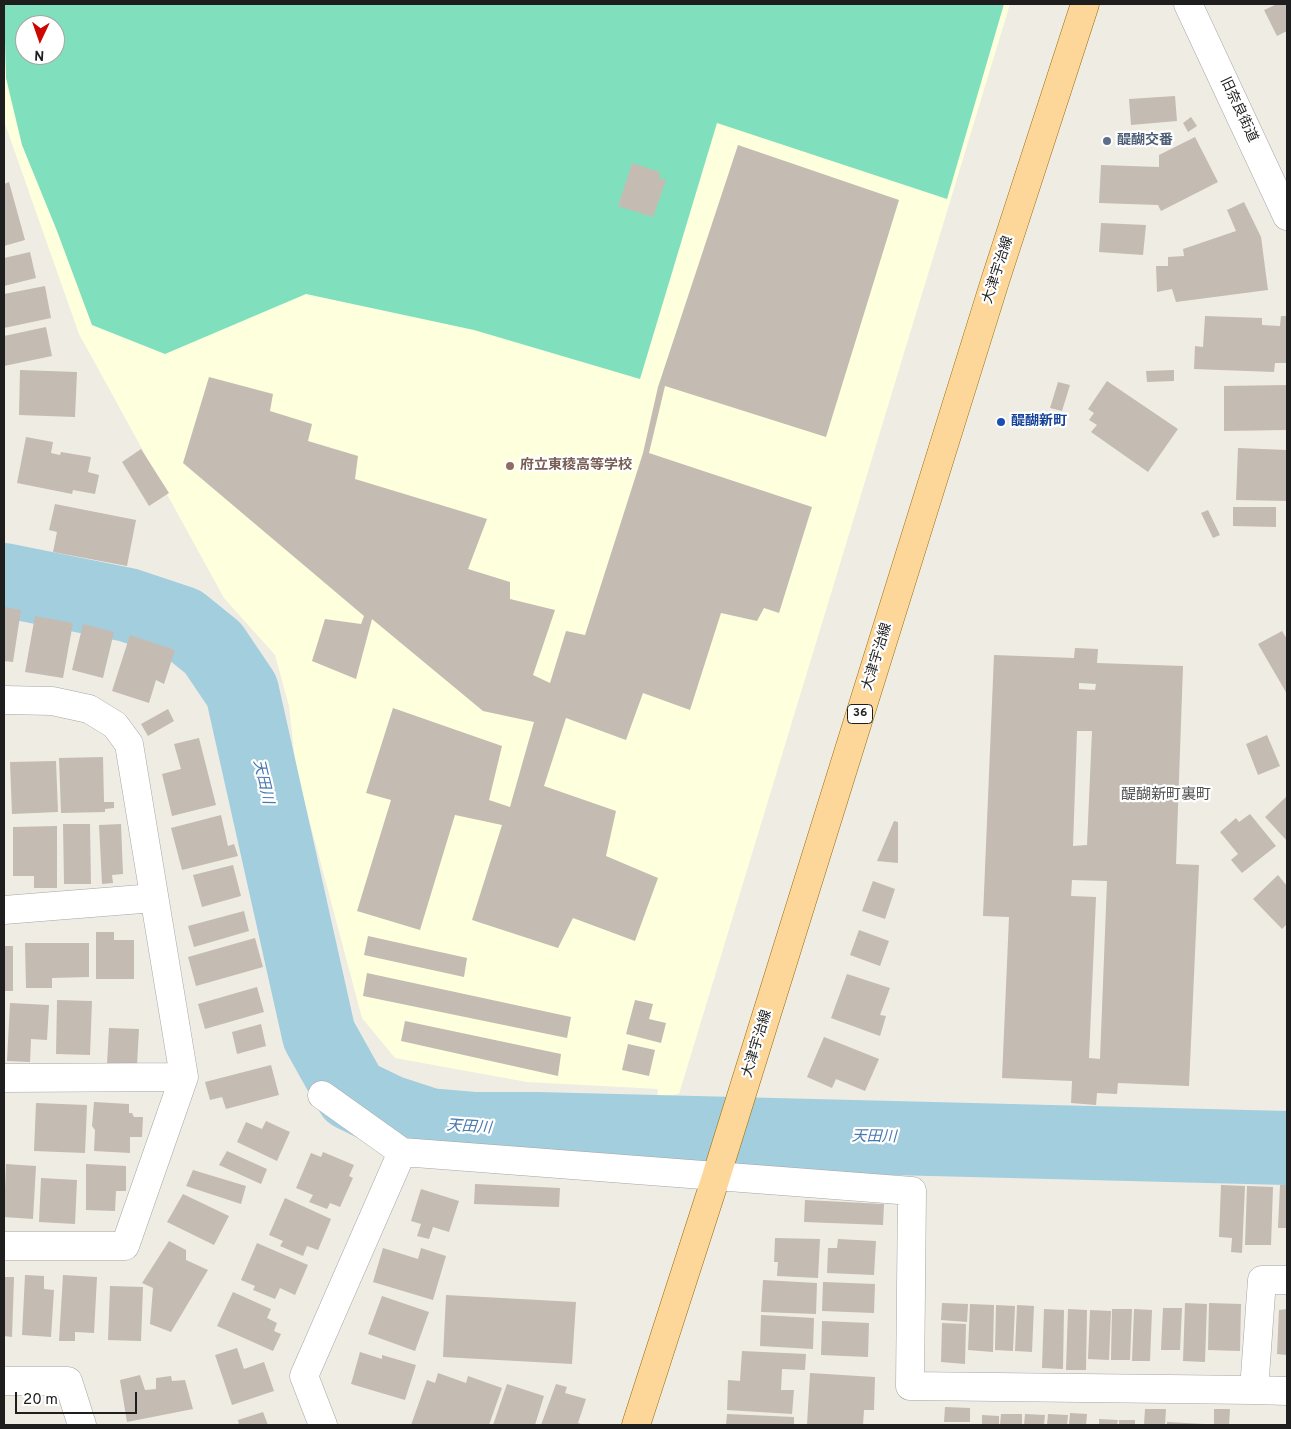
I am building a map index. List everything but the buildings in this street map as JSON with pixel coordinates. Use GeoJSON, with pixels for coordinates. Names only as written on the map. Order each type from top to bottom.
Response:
{"type":"FeatureCollection","features":[{"type":"Feature","properties":{"kind":"main road","name":"大津宇治線"},"geometry":{"type":"LineString","coordinates":[[636,1425],[716,1177],[995,281],[1085,4]]}},
{"type":"Feature","properties":{"kind":"street","name":"旧奈良街道"},"geometry":{"type":"LineString","coordinates":[[1188,4],[1287,216]]}},
{"type":"Feature","properties":{"kind":"street"},"geometry":{"type":"LineString","coordinates":[[4,700],[52,701],[88,709],[115,725],[128,744],[184,1076],[125,1246],[4,1246]]}},
{"type":"Feature","properties":{"kind":"street"},"geometry":{"type":"LineString","coordinates":[[4,910],[154,898]]}},
{"type":"Feature","properties":{"kind":"street"},"geometry":{"type":"LineString","coordinates":[[4,1078],[184,1076]]}},
{"type":"Feature","properties":{"kind":"street"},"geometry":{"type":"LineString","coordinates":[[322,1095],[402,1152],[912,1191],[910,1386],[1287,1391]]}},
{"type":"Feature","properties":{"kind":"street"},"geometry":{"type":"LineString","coordinates":[[323,1425],[304,1376],[402,1152]]}},
{"type":"Feature","properties":{"kind":"street"},"geometry":{"type":"LineString","coordinates":[[1254,1390],[1262,1280],[1287,1280]]}},
{"type":"Feature","properties":{"kind":"street"},"geometry":{"type":"LineString","coordinates":[[4,1381],[68,1381],[82,1425]]}},
{"type":"Feature","properties":{"kind":"shaded area","name":"府立東稜高等学校"},"geometry":{"type":"Polygon","coordinates":[[[4,4],[1010,4],[679,1094],[657,1097],[658,1089],[527,1082],[395,1058],[362,1018],[296,770],[289,706],[275,655],[224,598],[79,334],[4,121],[4,4]]]}},
{"type":"Feature","properties":{"kind":"green space"},"geometry":{"type":"Polygon","coordinates":[[[4,4],[1004,4],[947,199],[717,123],[640,379],[474,330],[306,294],[165,354],[92,325],[22,145],[6,78],[4,4]]]}},
{"type":"Feature","properties":{"kind":"waterway","name":"天田川"},"geometry":{"type":"LineString","coordinates":[[4,580],[128,605],[182,623],[213,648],[242,691],[319,1035],[352,1094],[389,1112],[429,1125],[476,1129],[1287,1148]]}},
{"type":"Feature","properties":{"kind":"place","name":"醍醐交番"},"geometry":{"type":"Point","coordinates":[1107,141]}},
{"type":"Feature","properties":{"kind":"place","name":"醍醐新町"},"geometry":{"type":"Point","coordinates":[1001,422]}},
{"type":"Feature","properties":{"kind":"place","name":"府立東稜高等学校"},"geometry":{"type":"Point","coordinates":[510,466]}},
{"type":"Feature","properties":{"kind":"district","name":"醍醐新町裏町"},"geometry":{"type":"Point","coordinates":[1166,796]}}]}
